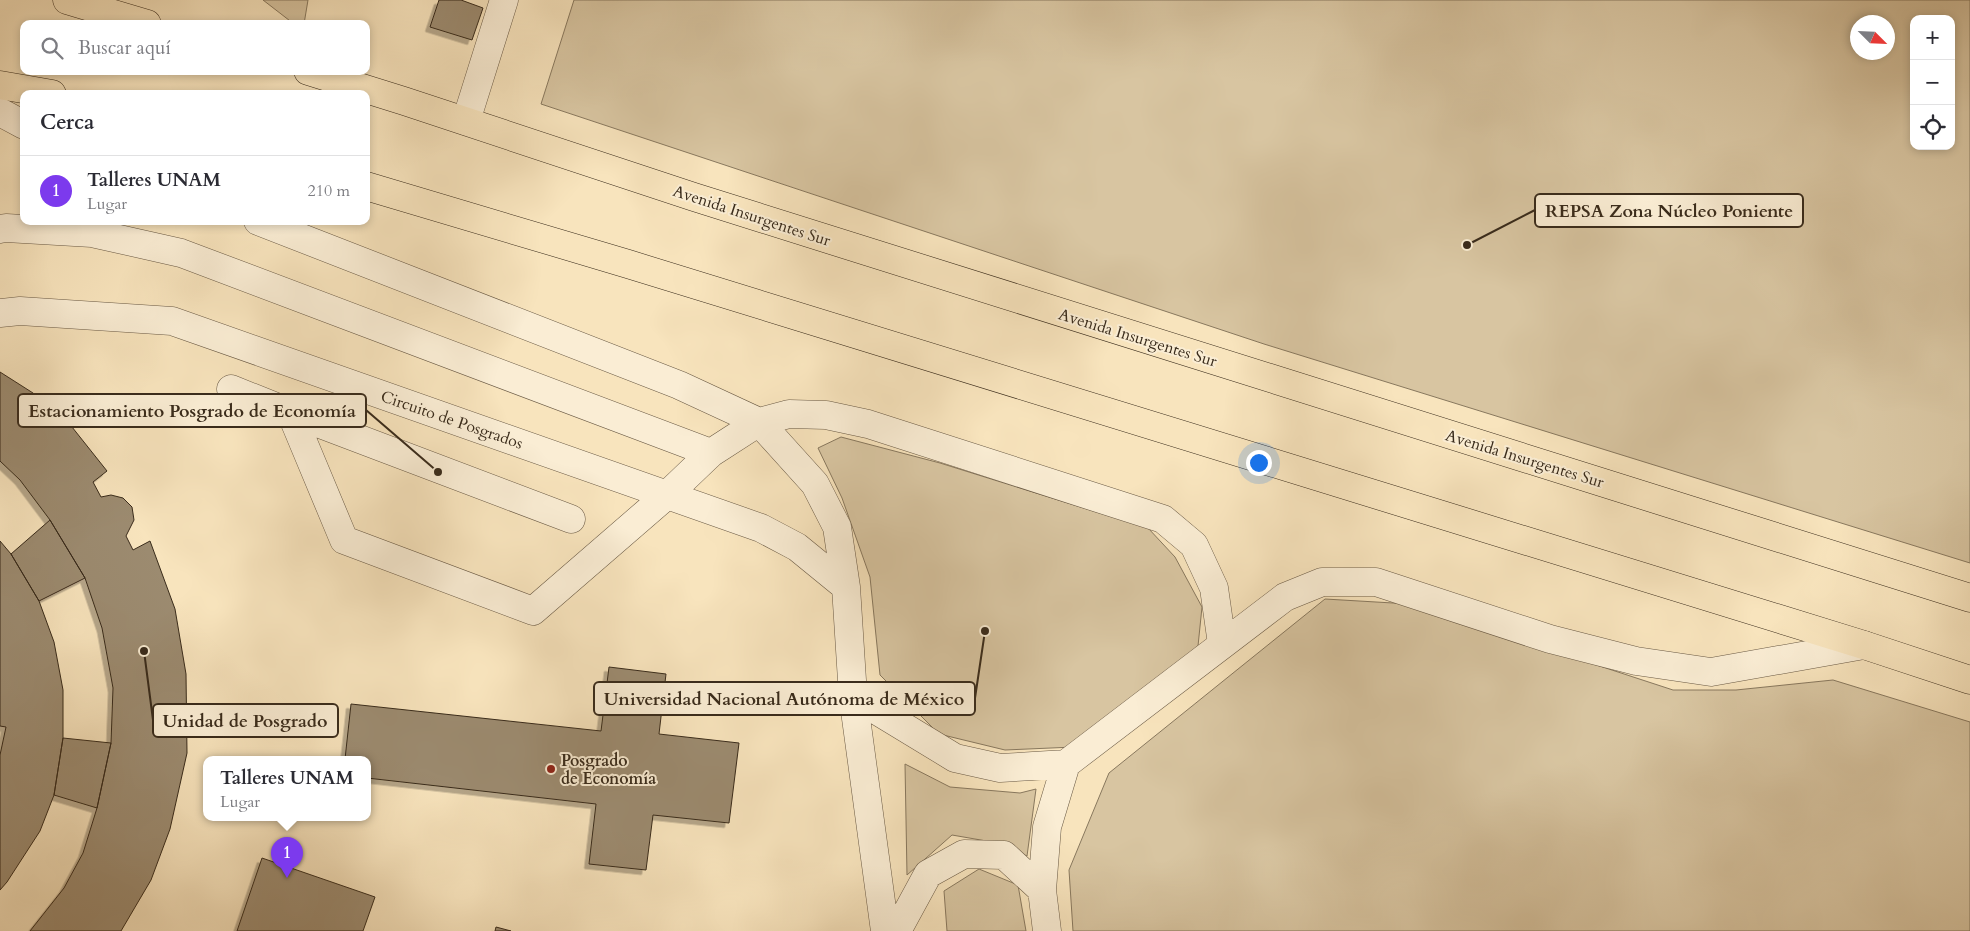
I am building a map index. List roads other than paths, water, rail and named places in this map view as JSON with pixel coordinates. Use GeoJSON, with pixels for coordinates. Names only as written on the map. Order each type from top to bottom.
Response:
{"type":"FeatureCollection","features":[{"type":"Feature","properties":{"kind":"main road"},"geometry":{"type":"LineString","coordinates":[[67,0],[134,20]]}},
{"type":"Feature","properties":{"kind":"main road","name":"Avenida Insurgentes Sur"},"geometry":{"type":"LineString","coordinates":[[321,75],[368,90]]}},
{"type":"Feature","properties":{"kind":"main road"},"geometry":{"type":"LineString","coordinates":[[0,84],[31,90]]}},
{"type":"Feature","properties":{"kind":"main road","name":"Avenida Insurgentes Sur"},"geometry":{"type":"LineString","coordinates":[[370,91],[694,197],[1970,598]]}},
{"type":"Feature","properties":{"kind":"main road"},"geometry":{"type":"LineString","coordinates":[[370,187],[628,264],[1864,645],[1970,680]]}},
{"type":"Feature","properties":{"kind":"street"},"geometry":{"type":"LineString","coordinates":[[466,121],[504,0]]}},
{"type":"Feature","properties":{"kind":"street"},"geometry":{"type":"LineString","coordinates":[[0,112],[20,123]]}},
{"type":"Feature","properties":{"kind":"street"},"geometry":{"type":"LineString","coordinates":[[268,225],[678,385],[759,422],[815,484],[837,527],[846,587],[853,696],[885,931]]}},
{"type":"Feature","properties":{"kind":"street"},"geometry":{"type":"LineString","coordinates":[[0,229],[92,233],[181,253],[711,454]]}},
{"type":"Feature","properties":{"kind":"street","name":"Circuito de Posgrados"},"geometry":{"type":"LineString","coordinates":[[0,313],[20,311],[172,321],[761,528],[797,546],[846,587]]}},
{"type":"Feature","properties":{"kind":"street"},"geometry":{"type":"LineString","coordinates":[[231,389],[572,519]]}},
{"type":"Feature","properties":{"kind":"street"},"geometry":{"type":"LineString","coordinates":[[291,412],[344,540],[533,611],[667,495],[711,454],[759,422],[789,414],[826,415],[868,424],[1163,519],[1194,545],[1214,588],[1222,644]]}},
{"type":"Feature","properties":{"kind":"street"},"geometry":{"type":"LineString","coordinates":[[853,696],[955,758],[1000,768],[1066,764],[1285,598],[1322,582],[1376,582],[1550,640],[1636,661],[1711,672],[1864,645]]}},
{"type":"Feature","properties":{"kind":"street"},"geometry":{"type":"LineString","coordinates":[[1047,931],[1042,890],[1047,827],[1066,764]]}},
{"type":"Feature","properties":{"kind":"street"},"geometry":{"type":"LineString","coordinates":[[897,931],[928,874],[964,854],[1004,856],[1042,890]]}},
{"type":"Feature","properties":{"kind":"place","name":"REPSA Zona Núcleo Poniente"},"geometry":{"type":"Point","coordinates":[1467,245]}},
{"type":"Feature","properties":{"kind":"place","name":"Estacionamiento Posgrado de Economía"},"geometry":{"type":"Point","coordinates":[438,472]}},
{"type":"Feature","properties":{"kind":"place","name":"Universidad Nacional Autónoma de México"},"geometry":{"type":"Point","coordinates":[985,631]}},
{"type":"Feature","properties":{"kind":"place","name":"Unidad de Posgrado"},"geometry":{"type":"Point","coordinates":[144,651]}},
{"type":"Feature","properties":{"kind":"place","name":"Posgrado de Economía"},"geometry":{"type":"Point","coordinates":[551,769]}},
{"type":"Feature","properties":{"kind":"place","name":"Talleres UNAM"},"geometry":{"type":"Point","coordinates":[287,878]}}]}
